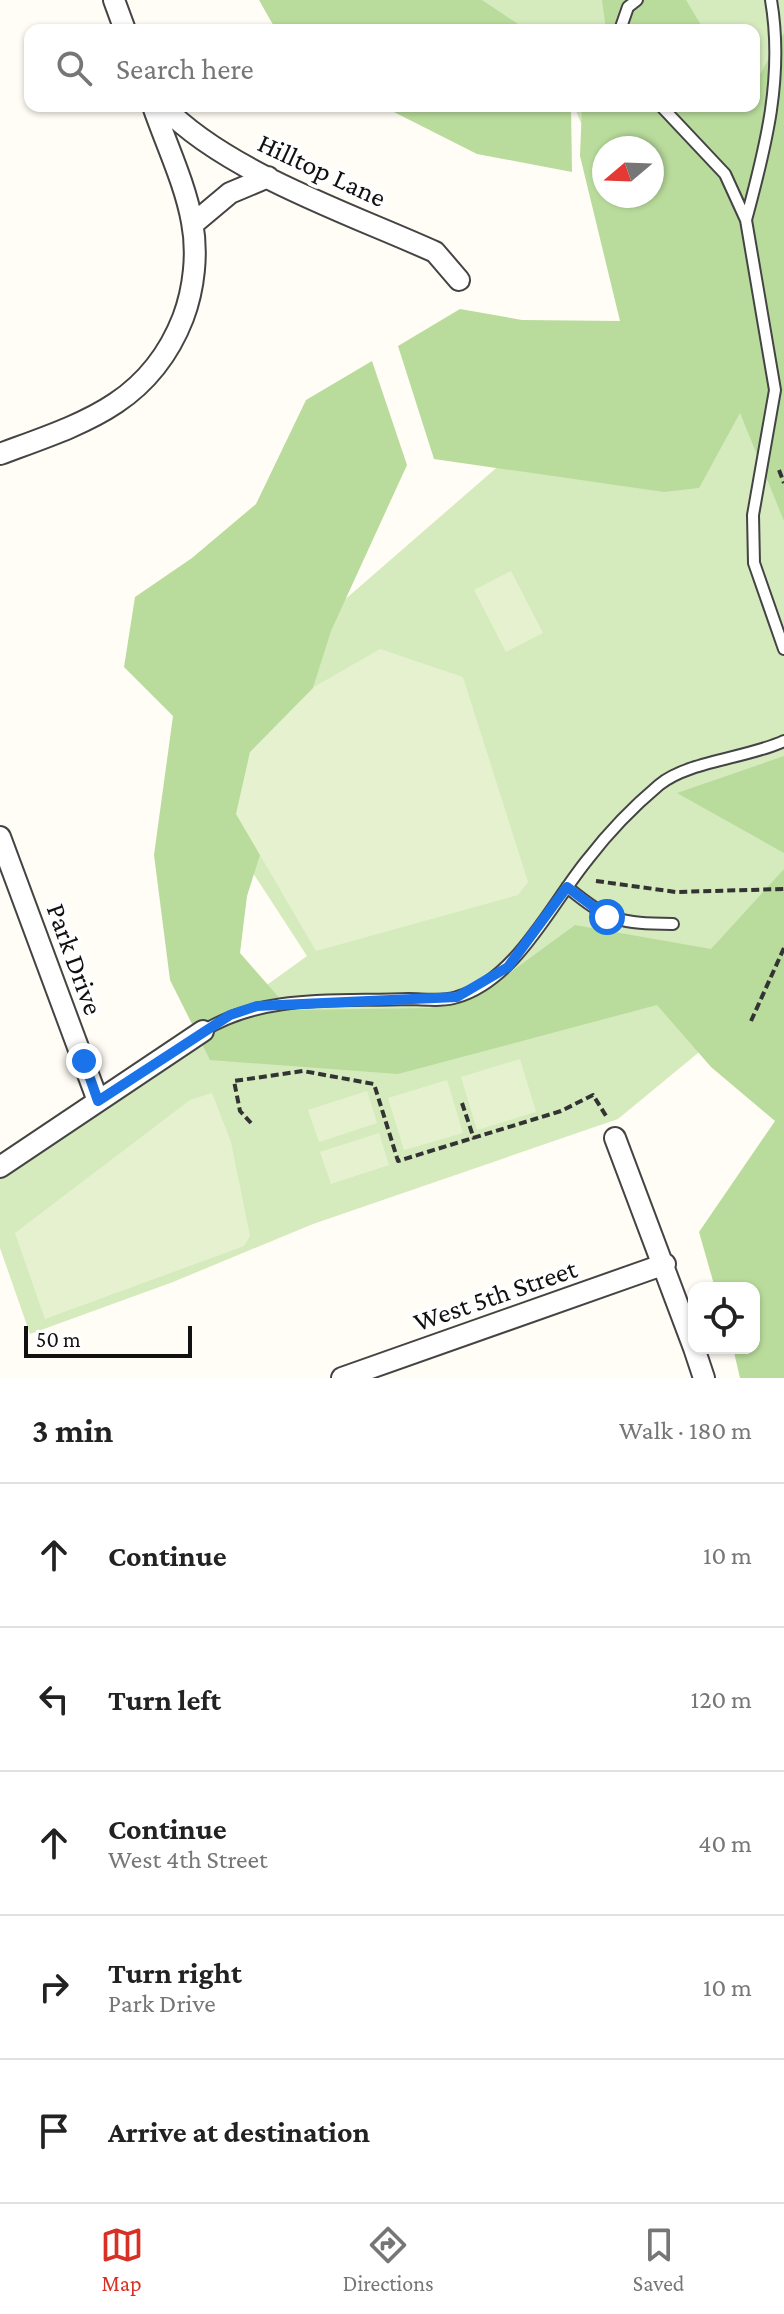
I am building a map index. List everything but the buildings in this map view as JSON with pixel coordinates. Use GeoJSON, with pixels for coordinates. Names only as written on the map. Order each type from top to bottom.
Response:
{"type":"FeatureCollection","features":[{"type":"Feature","properties":{"kind":"street"},"geometry":{"type":"LineString","coordinates":[[114,0],[123,24]]}},
{"type":"Feature","properties":{"kind":"street"},"geometry":{"type":"LineString","coordinates":[[0,454],[84,423],[125,399],[157,370],[177,335],[193,293],[193,224],[155,112]]}},
{"type":"Feature","properties":{"kind":"street","name":"Hilltop Lane"},"geometry":{"type":"LineString","coordinates":[[170,112],[209,144],[268,177],[435,252],[459,280]]}},
{"type":"Feature","properties":{"kind":"street"},"geometry":{"type":"LineString","coordinates":[[193,224],[230,193],[268,177]]}},
{"type":"Feature","properties":{"kind":"street","name":"Park Drive"},"geometry":{"type":"LineString","coordinates":[[0,837],[98,1101]]}},
{"type":"Feature","properties":{"kind":"street"},"geometry":{"type":"LineString","coordinates":[[0,1167],[203,1031]]}},
{"type":"Feature","properties":{"kind":"street"},"geometry":{"type":"LineString","coordinates":[[615,1133],[688,1331]]}},
{"type":"Feature","properties":{"kind":"street","name":"West 5th Street"},"geometry":{"type":"LineString","coordinates":[[342,1378],[665,1264]]}},
{"type":"Feature","properties":{"kind":"street"},"geometry":{"type":"LineString","coordinates":[[696,1354],[704,1378]]}},
{"type":"Feature","properties":{"kind":"lane"},"geometry":{"type":"LineString","coordinates":[[622,24],[628,7],[637,0]]}},
{"type":"Feature","properties":{"kind":"lane"},"geometry":{"type":"LineString","coordinates":[[746,220],[776,107],[779,34],[771,0]]}},
{"type":"Feature","properties":{"kind":"lane"},"geometry":{"type":"LineString","coordinates":[[667,112],[725,174],[746,220],[775,390],[753,515],[754,563],[784,649]]}},
{"type":"Feature","properties":{"kind":"lane"},"geometry":{"type":"LineString","coordinates":[[203,1031],[230,1015],[257,1006],[457,997],[508,967],[589,857],[672,775],[761,751],[784,741]]}},
{"type":"Feature","properties":{"kind":"lane"},"geometry":{"type":"LineString","coordinates":[[567,887],[607,917],[624,923],[673,924]]}},
{"type":"Feature","properties":{"kind":"path"},"geometry":{"type":"LineString","coordinates":[[596,881],[676,892],[784,889]]}},
{"type":"Feature","properties":{"kind":"path"},"geometry":{"type":"LineString","coordinates":[[751,1021],[784,948]]}},
{"type":"Feature","properties":{"kind":"path"},"geometry":{"type":"LineString","coordinates":[[251,1123],[240,1111],[234,1081],[303,1071],[374,1084],[398,1161],[561,1111],[593,1095],[615,1133]]}},
{"type":"Feature","properties":{"kind":"path"},"geometry":{"type":"LineString","coordinates":[[462,1103],[474,1139]]}},
{"type":"Feature","properties":{"kind":"green space"},"geometry":{"type":"Polygon","coordinates":[[[259,0],[482,0],[518,24],[273,24],[259,0]]]}},
{"type":"Feature","properties":{"kind":"green space"},"geometry":{"type":"Polygon","coordinates":[[[436,0],[784,0],[784,982],[618,1119],[313,1224],[173,1282],[30,1334],[0,1248],[0,1177],[307,956],[223,827],[311,629],[663,323],[653,208],[664,208],[664,136],[592,136],[592,150],[576,112],[760,112],[760,24],[474,24],[436,0]]]}},
{"type":"Feature","properties":{"kind":"green space"},"geometry":{"type":"Polygon","coordinates":[[[602,0],[686,0],[700,24],[605,24],[602,0]]]}},
{"type":"Feature","properties":{"kind":"green space"},"geometry":{"type":"Polygon","coordinates":[[[784,33],[784,521],[740,413],[699,488],[664,492],[434,459],[398,346],[460,309],[522,320],[620,321],[593,208],[664,208],[664,136],[592,136],[592,206],[580,156],[582,112],[760,112],[760,74],[784,33]]]}},
{"type":"Feature","properties":{"kind":"green space"},"geometry":{"type":"Polygon","coordinates":[[[394,112],[571,112],[572,172],[477,154],[394,112]]]}},
{"type":"Feature","properties":{"kind":"green space"},"geometry":{"type":"Polygon","coordinates":[[[372,361],[407,465],[331,631],[247,896],[240,953],[290,1010],[430,1008],[489,988],[575,925],[711,949],[784,869],[784,1378],[740,1378],[734,1354],[760,1354],[760,1282],[713,1282],[699,1232],[775,1121],[711,1067],[657,1005],[398,1074],[210,1060],[170,980],[154,855],[173,716],[124,667],[135,597],[192,558],[256,504],[306,400],[372,361]]]}},
{"type":"Feature","properties":{"kind":"green space"},"geometry":{"type":"Polygon","coordinates":[[[511,571],[543,633],[506,652],[474,590],[511,571]]]}},
{"type":"Feature","properties":{"kind":"green space"},"geometry":{"type":"Polygon","coordinates":[[[380,649],[463,677],[528,882],[518,895],[316,951],[236,814],[250,752],[314,687],[380,649]]]}},
{"type":"Feature","properties":{"kind":"green space"},"geometry":{"type":"Polygon","coordinates":[[[784,756],[784,853],[677,793],[784,756]]]}},
{"type":"Feature","properties":{"kind":"green space"},"geometry":{"type":"Polygon","coordinates":[[[520,1059],[536,1112],[477,1130],[461,1077],[520,1059]]]}},
{"type":"Feature","properties":{"kind":"green space"},"geometry":{"type":"Polygon","coordinates":[[[447,1080],[463,1133],[404,1150],[388,1098],[447,1080]]]}},
{"type":"Feature","properties":{"kind":"green space"},"geometry":{"type":"Polygon","coordinates":[[[367,1091],[377,1123],[319,1142],[308,1110],[367,1091]]]}},
{"type":"Feature","properties":{"kind":"green space"},"geometry":{"type":"Polygon","coordinates":[[[212,1093],[231,1142],[250,1236],[244,1246],[45,1319],[15,1233],[190,1100],[212,1093]]]}},
{"type":"Feature","properties":{"kind":"green space"},"geometry":{"type":"Polygon","coordinates":[[[379,1133],[389,1165],[331,1184],[320,1152],[379,1133]]]}},
{"type":"Feature","properties":{"kind":"route"},"geometry":{"type":"LineString","coordinates":[[84,1061],[98,1101],[203,1031],[230,1015],[257,1006],[457,997],[508,967],[567,887],[607,917]]}}]}
